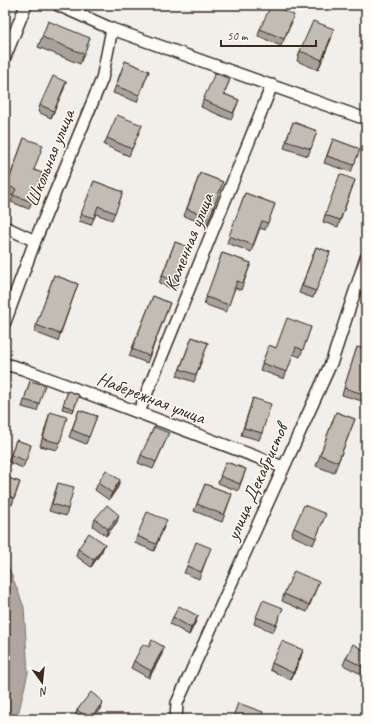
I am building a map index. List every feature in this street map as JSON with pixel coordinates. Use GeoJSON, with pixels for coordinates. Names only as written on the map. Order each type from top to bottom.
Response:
{"type":"FeatureCollection","features":[{"type":"Feature","properties":{"kind":"street"},"geometry":{"type":"LineString","coordinates":[[5,57],[26,5]]}},
{"type":"Feature","properties":{"kind":"street"},"geometry":{"type":"LineString","coordinates":[[58,5],[112,29],[272,85],[360,118],[366,117]]}},
{"type":"Feature","properties":{"kind":"street","name":"Школьная улица"},"geometry":{"type":"LineString","coordinates":[[5,322],[35,241],[102,79],[112,29]]}},
{"type":"Feature","properties":{"kind":"street","name":"Каменная улица"},"geometry":{"type":"LineString","coordinates":[[139,412],[272,85]]}},
{"type":"Feature","properties":{"kind":"street"},"geometry":{"type":"LineString","coordinates":[[5,227],[35,241]]}},
{"type":"Feature","properties":{"kind":"street","name":"улица Декабристов"},"geometry":{"type":"LineString","coordinates":[[176,719],[177,703],[332,361],[366,258]]}},
{"type":"Feature","properties":{"kind":"street","name":"Набережная улица"},"geometry":{"type":"LineString","coordinates":[[5,364],[23,369],[139,412],[283,468]]}},
{"type":"Feature","properties":{"kind":"shaded area"},"geometry":{"type":"Polygon","coordinates":[[[5,558],[24,607],[28,673],[17,719],[5,719],[5,558]]]}},
{"type":"Feature","properties":{"kind":"building"},"geometry":{"type":"Polygon","coordinates":[[[271,5],[294,15],[284,39],[260,29],[271,5]]]}},
{"type":"Feature","properties":{"kind":"building"},"geometry":{"type":"Polygon","coordinates":[[[48,21],[90,38],[84,54],[42,37],[48,21]]]}},
{"type":"Feature","properties":{"kind":"building"},"geometry":{"type":"Polygon","coordinates":[[[313,21],[334,29],[322,60],[300,51],[313,21]]]}},
{"type":"Feature","properties":{"kind":"building"},"geometry":{"type":"Polygon","coordinates":[[[125,61],[149,71],[139,95],[116,86],[125,61]]]}},
{"type":"Feature","properties":{"kind":"building"},"geometry":{"type":"Polygon","coordinates":[[[215,73],[230,79],[224,94],[239,100],[233,113],[203,100],[215,73]]]}},
{"type":"Feature","properties":{"kind":"building"},"geometry":{"type":"Polygon","coordinates":[[[53,76],[66,82],[54,111],[40,105],[53,76]]]}},
{"type":"Feature","properties":{"kind":"building"},"geometry":{"type":"Polygon","coordinates":[[[117,115],[142,125],[132,149],[107,138],[117,115]]]}},
{"type":"Feature","properties":{"kind":"building"},"geometry":{"type":"Polygon","coordinates":[[[293,122],[317,131],[311,149],[286,141],[293,122]]]}},
{"type":"Feature","properties":{"kind":"building"},"geometry":{"type":"Polygon","coordinates":[[[24,138],[43,145],[34,170],[42,173],[32,202],[13,195],[16,189],[7,186],[24,138]]]}},
{"type":"Feature","properties":{"kind":"building"},"geometry":{"type":"Polygon","coordinates":[[[333,139],[360,149],[354,165],[327,156],[333,139]]]}},
{"type":"Feature","properties":{"kind":"building"},"geometry":{"type":"Polygon","coordinates":[[[200,173],[223,182],[210,217],[187,209],[200,173]]]}},
{"type":"Feature","properties":{"kind":"building"},"geometry":{"type":"Polygon","coordinates":[[[340,174],[355,180],[340,220],[325,215],[340,174]]]}},
{"type":"Feature","properties":{"kind":"building"},"geometry":{"type":"Polygon","coordinates":[[[94,181],[123,192],[115,213],[98,206],[94,218],[81,214],[94,181]]]}},
{"type":"Feature","properties":{"kind":"building"},"geometry":{"type":"Polygon","coordinates":[[[245,193],[275,204],[268,223],[262,221],[253,245],[229,236],[245,193]]]}},
{"type":"Feature","properties":{"kind":"building"},"geometry":{"type":"Polygon","coordinates":[[[175,242],[191,248],[178,282],[162,276],[175,242]]]}},
{"type":"Feature","properties":{"kind":"building"},"geometry":{"type":"Polygon","coordinates":[[[316,247],[330,252],[316,291],[302,286],[316,247]]]}},
{"type":"Feature","properties":{"kind":"building"},"geometry":{"type":"Polygon","coordinates":[[[222,253],[251,263],[243,283],[237,281],[229,305],[206,297],[222,253]]]}},
{"type":"Feature","properties":{"kind":"building"},"geometry":{"type":"Polygon","coordinates":[[[54,275],[78,284],[60,334],[36,325],[54,275]]]}},
{"type":"Feature","properties":{"kind":"building"},"geometry":{"type":"Polygon","coordinates":[[[153,296],[170,303],[149,356],[132,349],[153,296]]]}},
{"type":"Feature","properties":{"kind":"building"},"geometry":{"type":"Polygon","coordinates":[[[287,318],[311,327],[303,350],[296,347],[287,372],[262,363],[269,345],[276,348],[287,318]]]}},
{"type":"Feature","properties":{"kind":"building"},"geometry":{"type":"Polygon","coordinates":[[[192,337],[208,343],[196,375],[180,369],[192,337]]]}},
{"type":"Feature","properties":{"kind":"building"},"geometry":{"type":"Polygon","coordinates":[[[357,347],[366,349],[366,389],[364,394],[344,388],[357,347]]]}},
{"type":"Feature","properties":{"kind":"building"},"geometry":{"type":"Polygon","coordinates":[[[30,381],[45,385],[39,404],[24,400],[30,381]]]}},
{"type":"Feature","properties":{"kind":"building"},"geometry":{"type":"Polygon","coordinates":[[[68,391],[79,395],[74,409],[63,405],[68,391]]]}},
{"type":"Feature","properties":{"kind":"building"},"geometry":{"type":"Polygon","coordinates":[[[253,398],[271,404],[262,433],[244,428],[253,398]]]}},
{"type":"Feature","properties":{"kind":"building"},"geometry":{"type":"Polygon","coordinates":[[[79,410],[97,416],[89,437],[72,430],[79,410]]]}},
{"type":"Feature","properties":{"kind":"building"},"geometry":{"type":"Polygon","coordinates":[[[50,412],[67,417],[60,443],[43,439],[50,412]]]}},
{"type":"Feature","properties":{"kind":"building"},"geometry":{"type":"Polygon","coordinates":[[[336,412],[355,419],[338,462],[320,455],[336,412]]]}},
{"type":"Feature","properties":{"kind":"building"},"geometry":{"type":"Polygon","coordinates":[[[154,427],[169,433],[156,462],[141,455],[154,427]]]}},
{"type":"Feature","properties":{"kind":"building"},"geometry":{"type":"Polygon","coordinates":[[[16,440],[31,445],[26,461],[11,455],[16,440]]]}},
{"type":"Feature","properties":{"kind":"building"},"geometry":{"type":"Polygon","coordinates":[[[226,462],[246,469],[240,484],[220,476],[226,462]]]}},
{"type":"Feature","properties":{"kind":"building"},"geometry":{"type":"Polygon","coordinates":[[[106,470],[120,480],[112,493],[98,483],[106,470]]]}},
{"type":"Feature","properties":{"kind":"building"},"geometry":{"type":"Polygon","coordinates":[[[5,477],[20,482],[14,498],[5,495],[5,477]]]}},
{"type":"Feature","properties":{"kind":"building"},"geometry":{"type":"Polygon","coordinates":[[[58,483],[74,487],[68,509],[52,504],[58,483]]]}},
{"type":"Feature","properties":{"kind":"building"},"geometry":{"type":"Polygon","coordinates":[[[205,484],[232,494],[224,515],[197,504],[205,484]]]}},
{"type":"Feature","properties":{"kind":"building"},"geometry":{"type":"Polygon","coordinates":[[[107,505],[119,515],[108,529],[95,519],[107,505]]]}},
{"type":"Feature","properties":{"kind":"building"},"geometry":{"type":"Polygon","coordinates":[[[304,505],[326,514],[316,538],[294,528],[304,505]]]}},
{"type":"Feature","properties":{"kind":"building"},"geometry":{"type":"Polygon","coordinates":[[[147,512],[167,520],[156,544],[137,536],[147,512]]]}},
{"type":"Feature","properties":{"kind":"building"},"geometry":{"type":"Polygon","coordinates":[[[89,533],[105,544],[94,560],[78,549],[89,533]]]}},
{"type":"Feature","properties":{"kind":"building"},"geometry":{"type":"Polygon","coordinates":[[[196,542],[211,548],[201,572],[187,566],[196,542]]]}},
{"type":"Feature","properties":{"kind":"building"},"geometry":{"type":"Polygon","coordinates":[[[294,571],[319,582],[309,605],[284,594],[294,571]]]}},
{"type":"Feature","properties":{"kind":"building"},"geometry":{"type":"Polygon","coordinates":[[[263,600],[283,608],[276,625],[256,617],[263,600]]]}},
{"type":"Feature","properties":{"kind":"building"},"geometry":{"type":"Polygon","coordinates":[[[179,606],[198,616],[191,628],[173,617],[179,606]]]}},
{"type":"Feature","properties":{"kind":"building"},"geometry":{"type":"Polygon","coordinates":[[[152,640],[164,647],[151,671],[134,661],[143,644],[149,647],[152,640]]]}},
{"type":"Feature","properties":{"kind":"building"},"geometry":{"type":"Polygon","coordinates":[[[282,641],[303,650],[293,673],[272,663],[282,641]]]}},
{"type":"Feature","properties":{"kind":"building"},"geometry":{"type":"Polygon","coordinates":[[[353,644],[366,651],[366,669],[346,658],[353,644]]]}},
{"type":"Feature","properties":{"kind":"building"},"geometry":{"type":"Polygon","coordinates":[[[91,692],[103,702],[90,719],[77,710],[91,692]]]}},
{"type":"Feature","properties":{"kind":"building"},"geometry":{"type":"Polygon","coordinates":[[[238,703],[263,712],[260,719],[232,719],[238,703]]]}}]}
